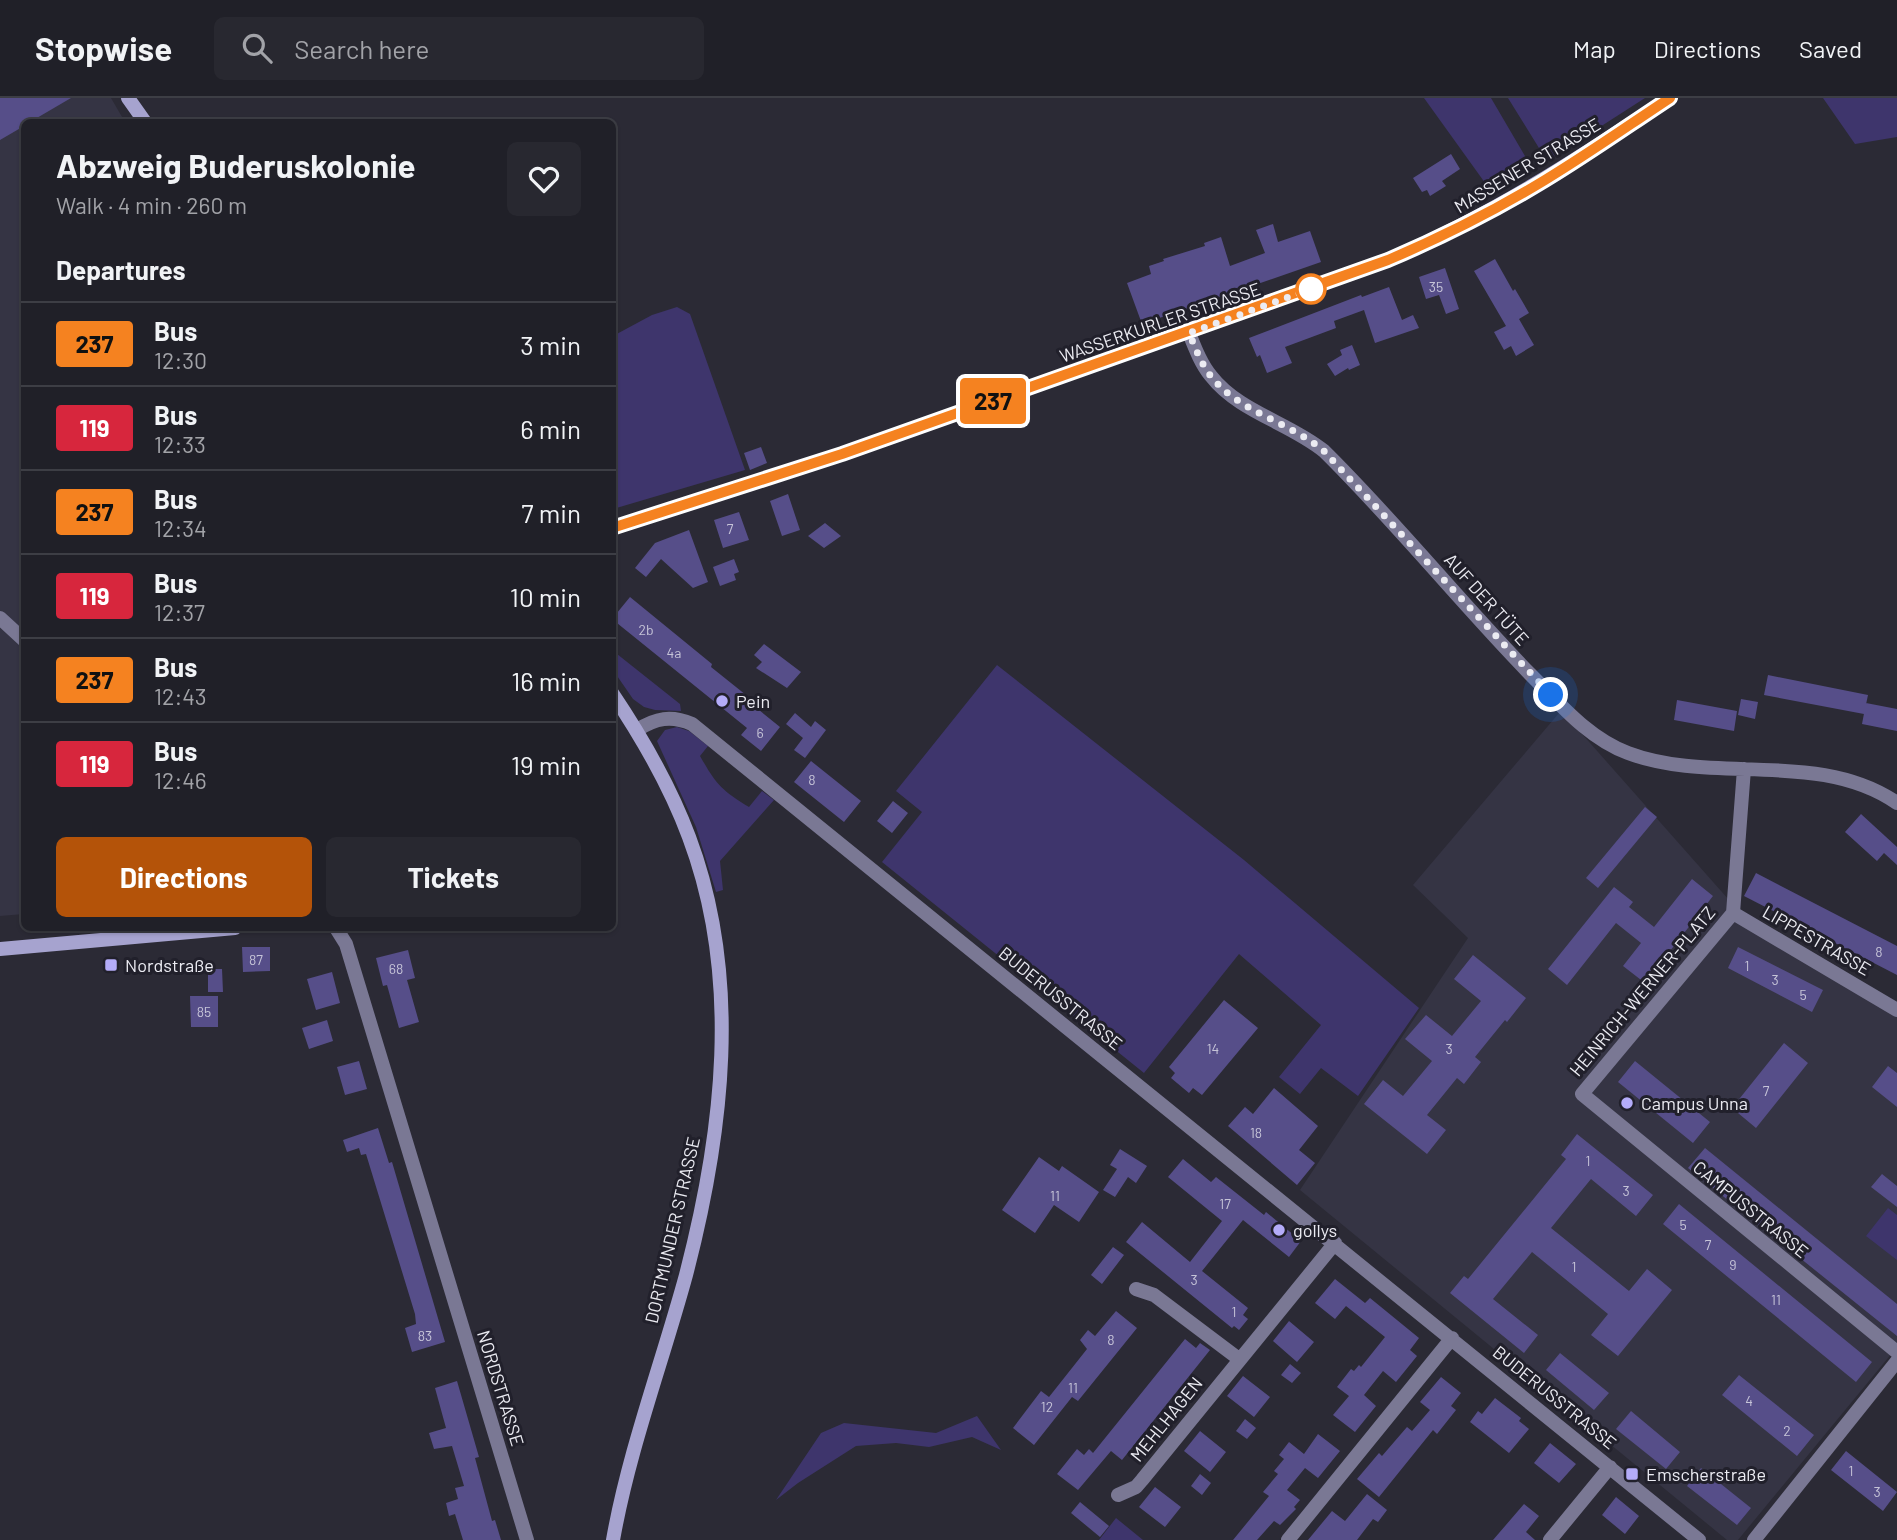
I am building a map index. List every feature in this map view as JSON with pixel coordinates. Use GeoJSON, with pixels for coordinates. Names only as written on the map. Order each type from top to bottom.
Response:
{"type":"FeatureCollection","features":[{"type":"Feature","properties":{"kind":"main road"},"geometry":{"type":"LineString","coordinates":[[128,98],[143,119]]}},
{"type":"Feature","properties":{"kind":"main road","name":"MASSENER STRASSE"},"geometry":{"type":"LineString","coordinates":[[1438,239],[1547,179],[1670,98]]}},
{"type":"Feature","properties":{"kind":"main road","name":"WASSERKURLER STRASSE"},"geometry":{"type":"LineString","coordinates":[[616,527],[842,454],[1189,333],[1438,239]]}},
{"type":"Feature","properties":{"kind":"main road","name":"DORTMUNDER STRASSE"},"geometry":{"type":"LineString","coordinates":[[613,1540],[640,1431],[686,1274],[711,1163],[720,1071],[722,1013],[718,953],[706,891],[690,838],[670,792],[637,730],[616,699]]}},
{"type":"Feature","properties":{"kind":"main road"},"geometry":{"type":"LineString","coordinates":[[0,948],[200,931]]}},
{"type":"Feature","properties":{"kind":"street","name":"AUF DER TÜTE"},"geometry":{"type":"LineString","coordinates":[[1189,333],[1205,367],[1219,386],[1233,397],[1301,434],[1324,451],[1504,647],[1602,742],[1630,754],[1663,762],[1824,774],[1854,781],[1897,803]]}},
{"type":"Feature","properties":{"kind":"street"},"geometry":{"type":"LineString","coordinates":[[0,618],[21,637]]}},
{"type":"Feature","properties":{"kind":"street","name":"BUDERUSSTRASSE"},"geometry":{"type":"LineString","coordinates":[[637,730],[650,722],[665,718],[692,724],[1699,1540]]}},
{"type":"Feature","properties":{"kind":"street"},"geometry":{"type":"LineString","coordinates":[[1733,913],[1744,769]]}},
{"type":"Feature","properties":{"kind":"street","name":"LIPPESTRASSE"},"geometry":{"type":"LineString","coordinates":[[1733,913],[1897,1010]]}},
{"type":"Feature","properties":{"kind":"street","name":"HEINRICH-WERNER-PLATZ"},"geometry":{"type":"LineString","coordinates":[[1582,1094],[1733,913]]}},
{"type":"Feature","properties":{"kind":"street","name":"NORDSTRASSE"},"geometry":{"type":"LineString","coordinates":[[338,931],[346,944],[527,1540]]}},
{"type":"Feature","properties":{"kind":"street","name":"CAMPUSSTRASSE"},"geometry":{"type":"LineString","coordinates":[[1582,1094],[1897,1352]]}},
{"type":"Feature","properties":{"kind":"street","name":"MEHLHAGEN"},"geometry":{"type":"LineString","coordinates":[[1118,1495],[1136,1486],[1335,1243]]}},
{"type":"Feature","properties":{"kind":"street"},"geometry":{"type":"LineString","coordinates":[[1136,1289],[1154,1295],[1239,1359]]}},
{"type":"Feature","properties":{"kind":"street"},"geometry":{"type":"LineString","coordinates":[[1288,1540],[1452,1338]]}},
{"type":"Feature","properties":{"kind":"street"},"geometry":{"type":"LineString","coordinates":[[1754,1540],[1897,1361]]}},
{"type":"Feature","properties":{"kind":"street"},"geometry":{"type":"LineString","coordinates":[[1550,1540],[1610,1467]]}},
{"type":"Feature","properties":{"kind":"shaded area"},"geometry":{"type":"Polygon","coordinates":[[[0,98],[111,98],[123,119],[21,119],[21,914],[0,916],[0,98]]]}},
{"type":"Feature","properties":{"kind":"shaded area"},"geometry":{"type":"Polygon","coordinates":[[[1424,98],[1491,98],[1532,168],[1493,194],[1424,98]]]}},
{"type":"Feature","properties":{"kind":"shaded area"},"geometry":{"type":"Polygon","coordinates":[[[1508,98],[1645,98],[1547,161],[1508,98]]]}},
{"type":"Feature","properties":{"kind":"shaded area"},"geometry":{"type":"Polygon","coordinates":[[[1823,98],[1897,98],[1897,137],[1855,144],[1823,98]]]}},
{"type":"Feature","properties":{"kind":"shaded area"},"geometry":{"type":"Polygon","coordinates":[[[677,307],[690,314],[745,470],[616,508],[616,334],[652,315],[677,307]]]}},
{"type":"Feature","properties":{"kind":"shaded area"},"geometry":{"type":"Polygon","coordinates":[[[616,653],[680,704],[681,711],[655,710],[644,707],[633,699],[616,674],[616,653]]]}},
{"type":"Feature","properties":{"kind":"shaded area"},"geometry":{"type":"Polygon","coordinates":[[[997,665],[1244,860],[1419,1008],[1358,1096],[1321,1068],[1300,1094],[1279,1077],[1321,1025],[1239,954],[1144,1073],[882,862],[922,812],[896,791],[997,665]]]}},
{"type":"Feature","properties":{"kind":"shaded area","name":"Campus Unna"},"geometry":{"type":"Polygon","coordinates":[[[1559,713],[1583,735],[1737,909],[1897,1016],[1897,1347],[1738,1540],[1727,1540],[1300,1190],[1468,938],[1413,885],[1559,713]]]}},
{"type":"Feature","properties":{"kind":"shaded area"},"geometry":{"type":"Polygon","coordinates":[[[677,727],[689,731],[708,746],[700,756],[715,780],[732,796],[749,807],[762,791],[774,800],[720,861],[723,890],[716,892],[696,827],[657,741],[665,730],[677,727]]]}},
{"type":"Feature","properties":{"kind":"shaded area"},"geometry":{"type":"Polygon","coordinates":[[[1888,1208],[1897,1215],[1897,1260],[1866,1236],[1888,1208]]]}},
{"type":"Feature","properties":{"kind":"shaded area"},"geometry":{"type":"Polygon","coordinates":[[[977,1416],[1001,1450],[972,1437],[929,1447],[896,1443],[856,1446],[776,1500],[821,1433],[844,1423],[936,1433],[977,1416]]]}},
{"type":"Feature","properties":{"kind":"shaded area"},"geometry":{"type":"Polygon","coordinates":[[[1116,1518],[1143,1540],[1099,1540],[1116,1518]]]}},
{"type":"Feature","properties":{"kind":"building"},"geometry":{"type":"Polygon","coordinates":[[[0,98],[71,98],[35,119],[21,119],[21,128],[0,140],[0,98]]]}},
{"type":"Feature","properties":{"kind":"building"},"geometry":{"type":"Polygon","coordinates":[[[1451,154],[1460,169],[1442,181],[1446,186],[1430,196],[1427,190],[1422,192],[1413,178],[1451,154]]]}},
{"type":"Feature","properties":{"kind":"building"},"geometry":{"type":"Polygon","coordinates":[[[1273,224],[1278,242],[1310,231],[1321,262],[1142,324],[1127,283],[1151,274],[1149,266],[1205,246],[1204,243],[1221,237],[1230,266],[1265,253],[1256,230],[1273,224]]]}},
{"type":"Feature","properties":{"kind":"building"},"geometry":{"type":"Polygon","coordinates":[[[1495,259],[1529,313],[1519,319],[1534,345],[1516,356],[1511,346],[1504,350],[1494,332],[1506,326],[1474,271],[1495,259]]]}},
{"type":"Feature","properties":{"kind":"building"},"geometry":{"type":"Polygon","coordinates":[[[1445,268],[1459,309],[1446,314],[1439,295],[1426,299],[1419,277],[1445,268]]]}},
{"type":"Feature","properties":{"kind":"building"},"geometry":{"type":"Polygon","coordinates":[[[1389,287],[1402,320],[1413,315],[1419,328],[1375,343],[1364,310],[1334,321],[1336,328],[1285,347],[1292,363],[1267,373],[1260,355],[1257,357],[1249,338],[1389,287]]]}},
{"type":"Feature","properties":{"kind":"building"},"geometry":{"type":"Polygon","coordinates":[[[1352,345],[1360,365],[1335,376],[1327,364],[1342,355],[1340,350],[1352,345]]]}},
{"type":"Feature","properties":{"kind":"building"},"geometry":{"type":"Polygon","coordinates":[[[761,447],[767,463],[750,470],[744,453],[761,447]]]}},
{"type":"Feature","properties":{"kind":"building"},"geometry":{"type":"Polygon","coordinates":[[[788,494],[800,530],[782,536],[770,501],[788,494]]]}},
{"type":"Feature","properties":{"kind":"building"},"geometry":{"type":"Polygon","coordinates":[[[739,512],[749,540],[723,548],[714,520],[739,512]]]}},
{"type":"Feature","properties":{"kind":"building"},"geometry":{"type":"Polygon","coordinates":[[[825,523],[841,536],[824,548],[808,536],[825,523]]]}},
{"type":"Feature","properties":{"kind":"building"},"geometry":{"type":"Polygon","coordinates":[[[689,530],[708,582],[693,588],[661,559],[646,577],[635,568],[655,543],[689,530]]]}},
{"type":"Feature","properties":{"kind":"building"},"geometry":{"type":"Polygon","coordinates":[[[734,559],[739,572],[734,574],[736,580],[720,586],[713,567],[734,559]]]}},
{"type":"Feature","properties":{"kind":"building"},"geometry":{"type":"Polygon","coordinates":[[[630,597],[712,664],[711,667],[746,695],[743,697],[780,727],[761,751],[741,735],[747,728],[616,622],[616,614],[630,597]]]}},
{"type":"Feature","properties":{"kind":"building"},"geometry":{"type":"Polygon","coordinates":[[[764,644],[801,672],[787,688],[756,668],[762,662],[754,655],[764,644]]]}},
{"type":"Feature","properties":{"kind":"building"},"geometry":{"type":"Polygon","coordinates":[[[1768,675],[1868,695],[1864,714],[1764,695],[1768,675]]]}},
{"type":"Feature","properties":{"kind":"building"},"geometry":{"type":"Polygon","coordinates":[[[1741,699],[1758,702],[1755,719],[1738,715],[1741,699]]]}},
{"type":"Feature","properties":{"kind":"building"},"geometry":{"type":"Polygon","coordinates":[[[1677,700],[1737,711],[1734,731],[1674,720],[1677,700]]]}},
{"type":"Feature","properties":{"kind":"building"},"geometry":{"type":"Polygon","coordinates":[[[1866,703],[1897,709],[1897,731],[1862,724],[1866,703]]]}},
{"type":"Feature","properties":{"kind":"building"},"geometry":{"type":"Polygon","coordinates":[[[795,713],[811,727],[815,721],[826,730],[805,758],[794,750],[803,738],[786,724],[795,713]]]}},
{"type":"Feature","properties":{"kind":"building"},"geometry":{"type":"Polygon","coordinates":[[[811,761],[861,801],[844,822],[794,782],[811,761]]]}},
{"type":"Feature","properties":{"kind":"building"},"geometry":{"type":"Polygon","coordinates":[[[893,801],[908,813],[892,833],[877,821],[893,801]]]}},
{"type":"Feature","properties":{"kind":"building"},"geometry":{"type":"Polygon","coordinates":[[[1645,807],[1657,817],[1598,888],[1586,878],[1645,807]]]}},
{"type":"Feature","properties":{"kind":"building"},"geometry":{"type":"Polygon","coordinates":[[[1861,814],[1897,847],[1897,865],[1884,853],[1877,861],[1845,832],[1861,814]]]}},
{"type":"Feature","properties":{"kind":"building"},"geometry":{"type":"Polygon","coordinates":[[[1756,873],[1897,946],[1897,975],[1744,896],[1756,873]]]}},
{"type":"Feature","properties":{"kind":"building"},"geometry":{"type":"Polygon","coordinates":[[[1692,879],[1713,896],[1645,983],[1623,966],[1641,943],[1616,923],[1567,985],[1548,969],[1614,887],[1633,902],[1629,907],[1654,927],[1692,879]]]}},
{"type":"Feature","properties":{"kind":"building"},"geometry":{"type":"Polygon","coordinates":[[[242,947],[270,947],[270,971],[243,972],[242,947]]]}},
{"type":"Feature","properties":{"kind":"building"},"geometry":{"type":"Polygon","coordinates":[[[1738,947],[1823,990],[1812,1012],[1728,968],[1738,947]]]}},
{"type":"Feature","properties":{"kind":"building"},"geometry":{"type":"Polygon","coordinates":[[[408,950],[415,978],[407,980],[419,1022],[399,1028],[376,958],[408,950]]]}},
{"type":"Feature","properties":{"kind":"building"},"geometry":{"type":"Polygon","coordinates":[[[1473,955],[1526,998],[1475,1057],[1481,1062],[1464,1084],[1457,1078],[1427,1115],[1446,1130],[1427,1154],[1364,1104],[1383,1080],[1403,1096],[1432,1061],[1405,1039],[1426,1015],[1452,1036],[1481,1001],[1454,979],[1473,955]]]}},
{"type":"Feature","properties":{"kind":"building"},"geometry":{"type":"Polygon","coordinates":[[[208,969],[222,969],[223,992],[208,992],[208,969]]]}},
{"type":"Feature","properties":{"kind":"building"},"geometry":{"type":"Polygon","coordinates":[[[332,972],[340,1003],[316,1010],[307,979],[332,972]]]}},
{"type":"Feature","properties":{"kind":"building"},"geometry":{"type":"Polygon","coordinates":[[[190,996],[218,996],[218,1027],[191,1027],[190,996]]]}},
{"type":"Feature","properties":{"kind":"building"},"geometry":{"type":"Polygon","coordinates":[[[1224,1000],[1258,1028],[1202,1095],[1193,1088],[1189,1093],[1171,1078],[1175,1073],[1169,1067],[1224,1000]]]}},
{"type":"Feature","properties":{"kind":"building"},"geometry":{"type":"Polygon","coordinates":[[[327,1020],[333,1041],[309,1049],[302,1028],[327,1020]]]}},
{"type":"Feature","properties":{"kind":"building"},"geometry":{"type":"Polygon","coordinates":[[[1784,1043],[1808,1063],[1756,1128],[1732,1108],[1784,1043]]]}},
{"type":"Feature","properties":{"kind":"building"},"geometry":{"type":"Polygon","coordinates":[[[359,1061],[367,1089],[345,1095],[337,1067],[359,1061]]]}},
{"type":"Feature","properties":{"kind":"building"},"geometry":{"type":"Polygon","coordinates":[[[1635,1061],[1710,1122],[1693,1143],[1618,1082],[1635,1061]]]}},
{"type":"Feature","properties":{"kind":"building"},"geometry":{"type":"Polygon","coordinates":[[[1888,1066],[1897,1073],[1897,1107],[1872,1087],[1888,1066]]]}},
{"type":"Feature","properties":{"kind":"building"},"geometry":{"type":"Polygon","coordinates":[[[1274,1088],[1318,1126],[1299,1150],[1315,1163],[1297,1185],[1228,1126],[1245,1107],[1253,1114],[1274,1088]]]}},
{"type":"Feature","properties":{"kind":"building"},"geometry":{"type":"Polygon","coordinates":[[[378,1128],[389,1163],[392,1162],[445,1342],[412,1352],[405,1328],[416,1324],[415,1314],[366,1154],[361,1155],[359,1148],[347,1152],[343,1140],[378,1128]]]}},
{"type":"Feature","properties":{"kind":"building"},"geometry":{"type":"Polygon","coordinates":[[[1577,1134],[1653,1195],[1636,1216],[1591,1179],[1551,1228],[1629,1291],[1647,1269],[1672,1290],[1618,1356],[1591,1335],[1608,1314],[1532,1252],[1493,1299],[1538,1335],[1524,1353],[1450,1293],[1464,1276],[1468,1279],[1566,1159],[1561,1155],[1577,1134]]]}},
{"type":"Feature","properties":{"kind":"building"},"geometry":{"type":"Polygon","coordinates":[[[1705,1148],[1897,1304],[1897,1336],[1688,1168],[1705,1148]]]}},
{"type":"Feature","properties":{"kind":"building"},"geometry":{"type":"Polygon","coordinates":[[[1120,1149],[1147,1166],[1136,1183],[1128,1177],[1115,1197],[1103,1190],[1117,1169],[1110,1165],[1120,1149]]]}},
{"type":"Feature","properties":{"kind":"building"},"geometry":{"type":"Polygon","coordinates":[[[1039,1157],[1059,1171],[1062,1166],[1099,1192],[1079,1222],[1054,1205],[1035,1233],[1002,1210],[1039,1157]]]}},
{"type":"Feature","properties":{"kind":"building"},"geometry":{"type":"Polygon","coordinates":[[[1183,1159],[1211,1182],[1216,1177],[1264,1215],[1266,1212],[1301,1241],[1289,1257],[1243,1220],[1202,1271],[1248,1308],[1243,1315],[1248,1319],[1239,1330],[1234,1326],[1232,1328],[1126,1242],[1142,1222],[1190,1262],[1222,1221],[1168,1177],[1183,1159]]]}},
{"type":"Feature","properties":{"kind":"building"},"geometry":{"type":"Polygon","coordinates":[[[1882,1174],[1897,1186],[1897,1207],[1871,1187],[1882,1174]]]}},
{"type":"Feature","properties":{"kind":"building"},"geometry":{"type":"Polygon","coordinates":[[[1679,1204],[1872,1362],[1856,1382],[1663,1224],[1679,1204]]]}},
{"type":"Feature","properties":{"kind":"building"},"geometry":{"type":"Polygon","coordinates":[[[1113,1247],[1124,1255],[1102,1284],[1091,1275],[1113,1247]]]}},
{"type":"Feature","properties":{"kind":"building"},"geometry":{"type":"Polygon","coordinates":[[[1335,1279],[1365,1303],[1370,1298],[1419,1338],[1410,1350],[1417,1356],[1396,1382],[1383,1371],[1364,1395],[1376,1406],[1355,1432],[1333,1415],[1349,1396],[1337,1387],[1351,1369],[1354,1371],[1359,1365],[1361,1367],[1385,1337],[1346,1306],[1335,1319],[1315,1303],[1335,1279]]]}},
{"type":"Feature","properties":{"kind":"building"},"geometry":{"type":"Polygon","coordinates":[[[1116,1311],[1137,1328],[1078,1401],[1072,1397],[1034,1445],[1013,1428],[1041,1391],[1049,1397],[1087,1349],[1080,1340],[1088,1330],[1095,1336],[1116,1311]]]}},
{"type":"Feature","properties":{"kind":"building"},"geometry":{"type":"Polygon","coordinates":[[[1289,1321],[1314,1342],[1297,1362],[1273,1341],[1289,1321]]]}},
{"type":"Feature","properties":{"kind":"building"},"geometry":{"type":"Polygon","coordinates":[[[1185,1339],[1196,1348],[1200,1343],[1210,1350],[1122,1460],[1111,1451],[1078,1490],[1057,1474],[1077,1449],[1084,1455],[1089,1449],[1093,1453],[1185,1339]]]}},
{"type":"Feature","properties":{"kind":"building"},"geometry":{"type":"Polygon","coordinates":[[[1560,1353],[1609,1393],[1594,1410],[1546,1370],[1560,1353]]]}},
{"type":"Feature","properties":{"kind":"building"},"geometry":{"type":"Polygon","coordinates":[[[1290,1364],[1301,1373],[1292,1383],[1281,1375],[1290,1364]]]}},
{"type":"Feature","properties":{"kind":"building"},"geometry":{"type":"Polygon","coordinates":[[[1739,1375],[1814,1435],[1797,1456],[1722,1395],[1739,1375]]]}},
{"type":"Feature","properties":{"kind":"building"},"geometry":{"type":"Polygon","coordinates":[[[1243,1376],[1270,1397],[1254,1417],[1227,1396],[1243,1376]]]}},
{"type":"Feature","properties":{"kind":"building"},"geometry":{"type":"Polygon","coordinates":[[[1441,1377],[1461,1393],[1451,1406],[1456,1410],[1437,1434],[1433,1430],[1379,1497],[1357,1479],[1379,1453],[1382,1456],[1407,1427],[1412,1431],[1430,1410],[1420,1402],[1441,1377]]]}},
{"type":"Feature","properties":{"kind":"building"},"geometry":{"type":"Polygon","coordinates":[[[457,1381],[479,1457],[475,1458],[492,1521],[495,1520],[501,1540],[463,1540],[455,1514],[449,1516],[446,1503],[458,1499],[455,1488],[464,1486],[452,1446],[434,1449],[429,1433],[446,1428],[435,1388],[457,1381]]]}},
{"type":"Feature","properties":{"kind":"building"},"geometry":{"type":"Polygon","coordinates":[[[1495,1398],[1521,1418],[1519,1421],[1529,1429],[1509,1453],[1470,1422],[1478,1411],[1482,1414],[1495,1398]]]}},
{"type":"Feature","properties":{"kind":"building"},"geometry":{"type":"Polygon","coordinates":[[[1631,1411],[1680,1452],[1666,1469],[1616,1429],[1631,1411]]]}},
{"type":"Feature","properties":{"kind":"building"},"geometry":{"type":"Polygon","coordinates":[[[1245,1419],[1256,1428],[1247,1439],[1236,1431],[1245,1419]]]}},
{"type":"Feature","properties":{"kind":"building"},"geometry":{"type":"Polygon","coordinates":[[[1200,1431],[1226,1452],[1210,1472],[1184,1451],[1200,1431]]]}},
{"type":"Feature","properties":{"kind":"building"},"geometry":{"type":"Polygon","coordinates":[[[1318,1434],[1340,1451],[1318,1478],[1305,1468],[1287,1490],[1300,1500],[1294,1507],[1296,1509],[1280,1525],[1274,1521],[1257,1540],[1233,1540],[1269,1496],[1263,1492],[1278,1474],[1274,1471],[1284,1459],[1279,1455],[1289,1442],[1304,1454],[1318,1434]]]}},
{"type":"Feature","properties":{"kind":"building"},"geometry":{"type":"Polygon","coordinates":[[[1550,1443],[1576,1464],[1559,1483],[1534,1463],[1550,1443]]]}},
{"type":"Feature","properties":{"kind":"building"},"geometry":{"type":"Polygon","coordinates":[[[1846,1451],[1897,1492],[1883,1511],[1831,1470],[1846,1451]]]}},
{"type":"Feature","properties":{"kind":"building"},"geometry":{"type":"Polygon","coordinates":[[[1701,1468],[1751,1508],[1737,1525],[1687,1486],[1701,1468]]]}},
{"type":"Feature","properties":{"kind":"building"},"geometry":{"type":"Polygon","coordinates":[[[1200,1474],[1211,1483],[1202,1495],[1191,1486],[1200,1474]]]}},
{"type":"Feature","properties":{"kind":"building"},"geometry":{"type":"Polygon","coordinates":[[[1155,1487],[1181,1507],[1165,1527],[1139,1507],[1155,1487]]]}},
{"type":"Feature","properties":{"kind":"building"},"geometry":{"type":"Polygon","coordinates":[[[1367,1494],[1387,1510],[1378,1522],[1373,1519],[1357,1540],[1308,1540],[1332,1511],[1345,1521],[1367,1494]]]}},
{"type":"Feature","properties":{"kind":"building"},"geometry":{"type":"Polygon","coordinates":[[[1616,1497],[1639,1516],[1625,1534],[1602,1515],[1616,1497]]]}},
{"type":"Feature","properties":{"kind":"building"},"geometry":{"type":"Polygon","coordinates":[[[1080,1502],[1109,1526],[1100,1537],[1071,1513],[1080,1502]]]}},
{"type":"Feature","properties":{"kind":"building"},"geometry":{"type":"Polygon","coordinates":[[[1524,1504],[1539,1516],[1526,1532],[1535,1540],[1493,1540],[1524,1504]]]}},
{"type":"Feature","properties":{"kind":"bus line","name":"237"},"geometry":{"type":"LineString","coordinates":[[616,527],[842,454],[1189,333],[1388,260],[1438,239],[1547,179],[1670,98]]}},
{"type":"Feature","properties":{"kind":"place","name":"Pein"},"geometry":{"type":"Point","coordinates":[722,701]}},
{"type":"Feature","properties":{"kind":"place","name":"Nordstraße"},"geometry":{"type":"Point","coordinates":[111,965]}},
{"type":"Feature","properties":{"kind":"place","name":"Campus Unna"},"geometry":{"type":"Point","coordinates":[1627,1103]}},
{"type":"Feature","properties":{"kind":"place","name":"gollys"},"geometry":{"type":"Point","coordinates":[1279,1230]}},
{"type":"Feature","properties":{"kind":"place","name":"Emscherstraße"},"geometry":{"type":"Point","coordinates":[1632,1474]}},
{"type":"Feature","properties":{"kind":"route"},"geometry":{"type":"LineString","coordinates":[[1311,289],[1189,333],[1205,367],[1219,386],[1233,397],[1314,442],[1343,469],[1551,695]]}}]}
